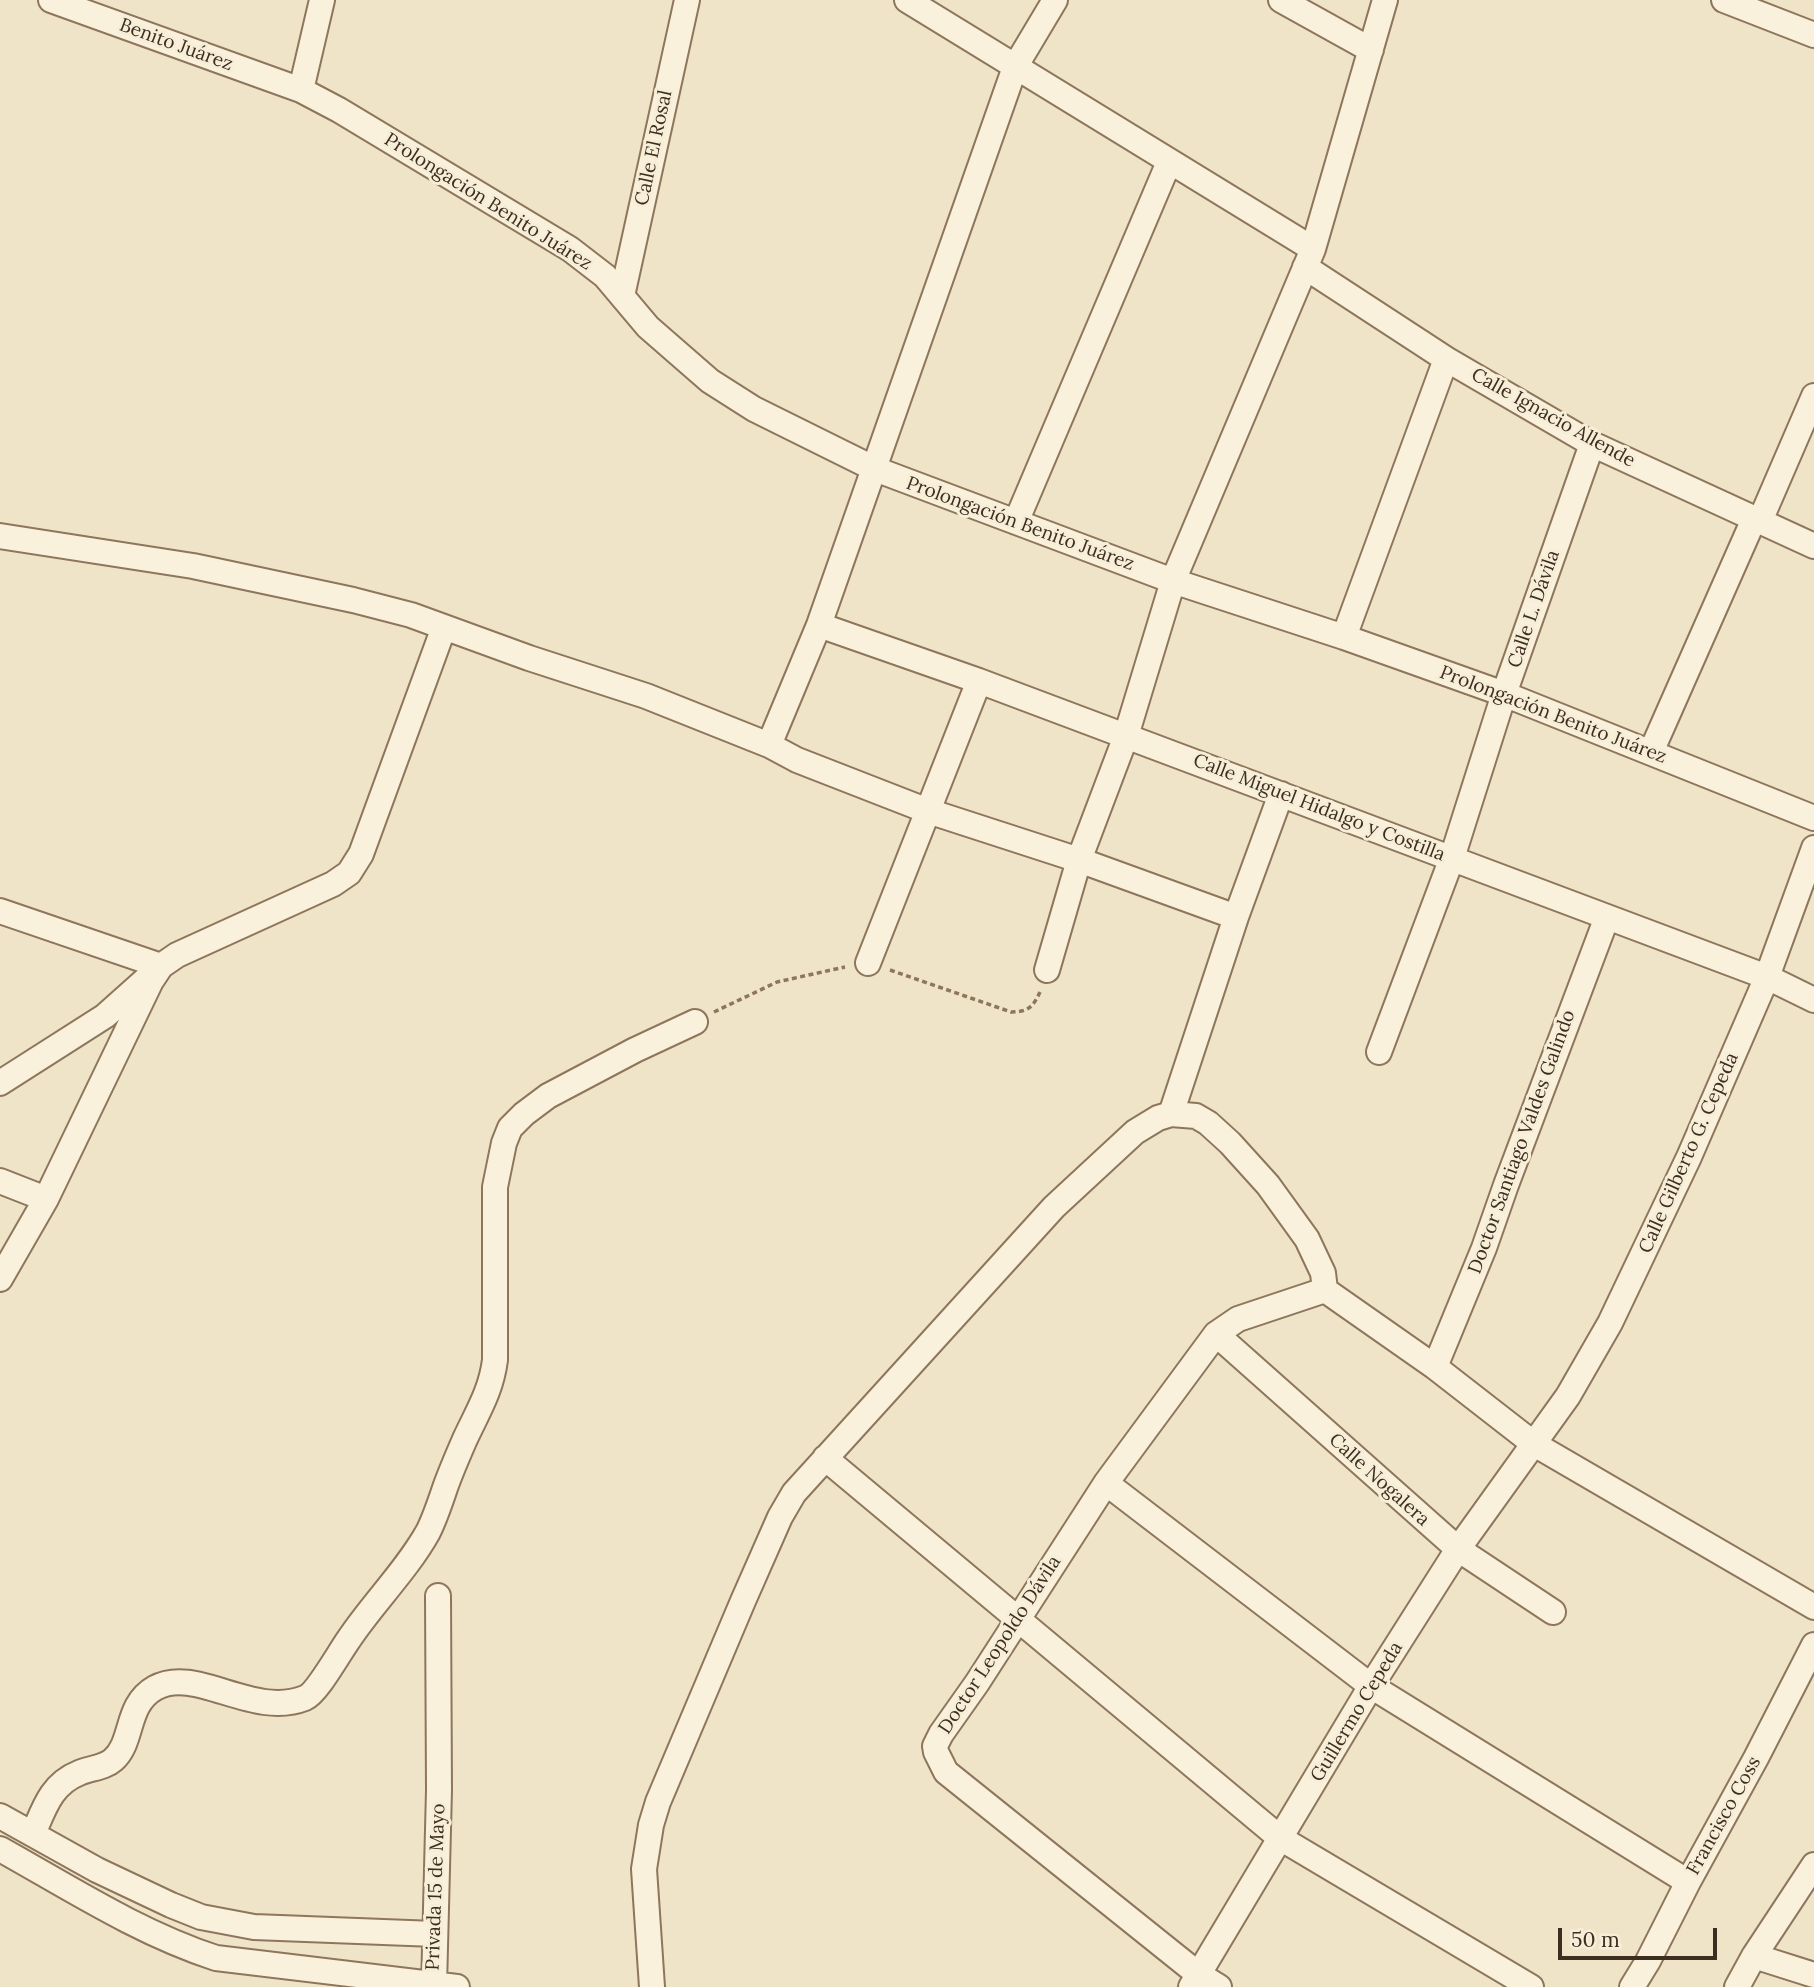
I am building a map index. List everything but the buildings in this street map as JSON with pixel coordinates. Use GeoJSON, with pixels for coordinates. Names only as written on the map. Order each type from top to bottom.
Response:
{"type":"FeatureCollection","features":[{"type":"Feature","properties":{"kind":"street","name":"Benito Juárez"},"geometry":{"type":"LineString","coordinates":[[51,0],[301,90]]}},
{"type":"Feature","properties":{"kind":"street"},"geometry":{"type":"LineString","coordinates":[[301,90],[322,0]]}},
{"type":"Feature","properties":{"kind":"street","name":"Calle El Rosal"},"geometry":{"type":"LineString","coordinates":[[622,296],[687,0]]}},
{"type":"Feature","properties":{"kind":"street"},"geometry":{"type":"LineString","coordinates":[[769,745],[819,625],[1015,67],[1055,0]]}},
{"type":"Feature","properties":{"kind":"street"},"geometry":{"type":"LineString","coordinates":[[1281,0],[1371,50]]}},
{"type":"Feature","properties":{"kind":"street"},"geometry":{"type":"LineString","coordinates":[[1047,970],[1079,860],[1126,736],[1173,581],[1309,258],[1385,0]]}},
{"type":"Feature","properties":{"kind":"street"},"geometry":{"type":"LineString","coordinates":[[1724,0],[1814,35]]}},
{"type":"Feature","properties":{"kind":"street","name":"Calle Ignacio Allende"},"geometry":{"type":"LineString","coordinates":[[913,2],[1169,162],[1309,258],[1446,359],[1592,444],[1814,546]]}},
{"type":"Feature","properties":{"kind":"street","name":"Prolongación Benito Juárez"},"geometry":{"type":"LineString","coordinates":[[301,90],[351,117],[570,249],[605,276],[648,327],[710,381],[754,409],[875,469],[1173,581],[1344,637],[1504,694],[1814,818]]}},
{"type":"Feature","properties":{"kind":"street"},"geometry":{"type":"LineString","coordinates":[[1016,522],[1169,162]]}},
{"type":"Feature","properties":{"kind":"street"},"geometry":{"type":"LineString","coordinates":[[1344,637],[1446,359]]}},
{"type":"Feature","properties":{"kind":"street"},"geometry":{"type":"LineString","coordinates":[[1651,752],[1814,396]]}},
{"type":"Feature","properties":{"kind":"street","name":"Calle L. Dávila"},"geometry":{"type":"LineString","coordinates":[[1379,1052],[1452,858],[1504,694],[1592,444]]}},
{"type":"Feature","properties":{"kind":"street"},"geometry":{"type":"LineString","coordinates":[[0,536],[193,566],[411,615],[529,658],[646,696],[769,745],[797,760],[928,811],[1079,860],[1236,918]]}},
{"type":"Feature","properties":{"kind":"street","name":"Calle Miguel Hidalgo y Costilla"},"geometry":{"type":"LineString","coordinates":[[819,625],[979,681],[1452,858],[1767,977],[1814,1000]]}},
{"type":"Feature","properties":{"kind":"street"},"geometry":{"type":"LineString","coordinates":[[0,1083],[105,1016],[177,955],[333,884],[349,873],[360,854],[444,627]]}},
{"type":"Feature","properties":{"kind":"street"},"geometry":{"type":"LineString","coordinates":[[868,963],[979,681]]}},
{"type":"Feature","properties":{"kind":"street"},"geometry":{"type":"LineString","coordinates":[[1171,1114],[1236,918],[1281,794]]}},
{"type":"Feature","properties":{"kind":"street","name":"Calle Gilberto G. Cepeda"},"geometry":{"type":"LineString","coordinates":[[1534,1444],[1568,1396],[1610,1323],[1689,1157],[1767,977],[1814,848]]}},
{"type":"Feature","properties":{"kind":"street"},"geometry":{"type":"LineString","coordinates":[[0,911],[161,966]]}},
{"type":"Feature","properties":{"kind":"street","name":"Doctor Santiago Valdes Galindo"},"geometry":{"type":"LineString","coordinates":[[1435,1367],[1484,1248],[1607,917]]}},
{"type":"Feature","properties":{"kind":"street"},"geometry":{"type":"LineString","coordinates":[[0,1279],[46,1199],[151,981],[161,966]]}},
{"type":"Feature","properties":{"kind":"street"},"geometry":{"type":"LineString","coordinates":[[33,1834],[51,1793],[63,1781],[113,1760],[123,1746],[132,1716],[141,1700],[154,1688],[172,1682],[192,1683],[249,1700],[276,1704],[307,1697],[316,1690],[364,1617],[429,1531],[456,1460],[488,1394],[495,1360],[495,1186],[510,1128],[548,1096],[695,1021]]}},
{"type":"Feature","properties":{"kind":"street"},"geometry":{"type":"LineString","coordinates":[[652,1987],[644,1868],[651,1825],[658,1802],[780,1517],[794,1493],[825,1458],[1054,1208],[1135,1132],[1158,1118],[1171,1114],[1196,1116],[1230,1143],[1268,1185],[1307,1238],[1323,1273],[1325,1290],[1435,1367],[1534,1444],[1814,1607]]}},
{"type":"Feature","properties":{"kind":"street"},"geometry":{"type":"LineString","coordinates":[[0,1181],[46,1199]]}},
{"type":"Feature","properties":{"kind":"street","name":"Doctor Leopoldo Dávila"},"geometry":{"type":"LineString","coordinates":[[1219,1987],[1195,1980],[946,1772],[938,1758],[936,1745],[1106,1483],[1216,1334],[1238,1319],[1325,1290]]}},
{"type":"Feature","properties":{"kind":"street","name":"Calle Nogalera"},"geometry":{"type":"LineString","coordinates":[[1216,1334],[1458,1549],[1553,1612]]}},
{"type":"Feature","properties":{"kind":"street","name":"Guillermo Cepeda"},"geometry":{"type":"LineString","coordinates":[[1195,1980],[1371,1686],[1458,1549],[1534,1444]]}},
{"type":"Feature","properties":{"kind":"street"},"geometry":{"type":"LineString","coordinates":[[825,1458],[1280,1838],[1531,1987]]}},
{"type":"Feature","properties":{"kind":"street"},"geometry":{"type":"LineString","coordinates":[[1106,1483],[1371,1686],[1688,1882]]}},
{"type":"Feature","properties":{"kind":"street","name":"Privada 15 de Mayo"},"geometry":{"type":"LineString","coordinates":[[438,1596],[439,1790],[435,1934],[442,1986]]}},
{"type":"Feature","properties":{"kind":"street","name":"Francisco Coss"},"geometry":{"type":"LineString","coordinates":[[1632,1987],[1756,1758],[1814,1644]]}},
{"type":"Feature","properties":{"kind":"street"},"geometry":{"type":"LineString","coordinates":[[0,1816],[97,1870],[201,1917],[254,1927],[435,1934]]}},
{"type":"Feature","properties":{"kind":"street"},"geometry":{"type":"LineString","coordinates":[[0,1849],[135,1924],[181,1946],[216,1958],[442,1986]]}},
{"type":"Feature","properties":{"kind":"street"},"geometry":{"type":"LineString","coordinates":[[1737,1987],[1754,1956],[1814,1865]]}},
{"type":"Feature","properties":{"kind":"street"},"geometry":{"type":"LineString","coordinates":[[1754,1956],[1814,1975]]}},
{"type":"Feature","properties":{"kind":"path"},"geometry":{"type":"LineString","coordinates":[[695,1021],[777,982],[868,963],[1011,1012],[1022,1012],[1033,1005],[1047,970]]}}]}
